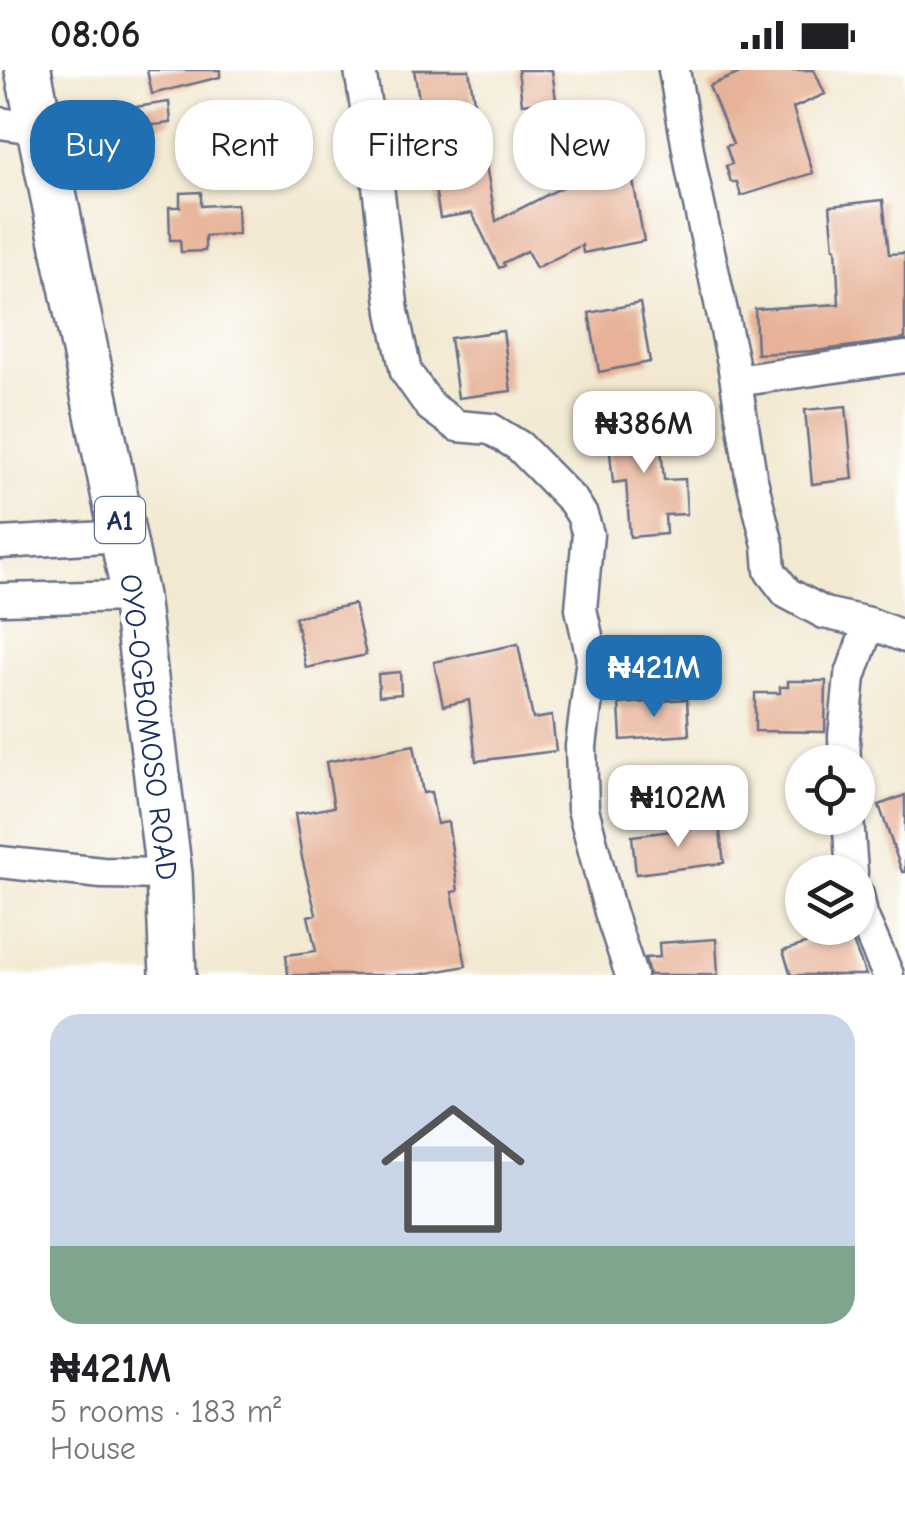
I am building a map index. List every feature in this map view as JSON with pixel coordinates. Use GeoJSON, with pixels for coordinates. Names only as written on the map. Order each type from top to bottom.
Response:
{"type":"FeatureCollection","features":[{"type":"Feature","properties":{"kind":"highway","name":"OYO-OGBOMOSO ROAD"},"geometry":{"type":"LineString","coordinates":[[28,70],[20,126],[135,596],[169,874],[172,975]]}},
{"type":"Feature","properties":{"kind":"street"},"geometry":{"type":"LineString","coordinates":[[360,70],[393,312],[406,372],[430,406],[457,426],[491,429],[518,446],[573,501],[588,534],[581,610],[592,658],[581,746],[584,810],[610,912],[632,975]]}},
{"type":"Feature","properties":{"kind":"street"},"geometry":{"type":"LineString","coordinates":[[674,70],[770,571],[787,593],[824,614],[869,623],[905,636]]}},
{"type":"Feature","properties":{"kind":"street"},"geometry":{"type":"LineString","coordinates":[[736,381],[905,357]]}},
{"type":"Feature","properties":{"kind":"street"},"geometry":{"type":"LineString","coordinates":[[0,543],[123,536]]}},
{"type":"Feature","properties":{"kind":"street"},"geometry":{"type":"LineString","coordinates":[[0,600],[135,596]]}},
{"type":"Feature","properties":{"kind":"street"},"geometry":{"type":"LineString","coordinates":[[844,745],[850,677],[869,623]]}},
{"type":"Feature","properties":{"kind":"street"},"geometry":{"type":"LineString","coordinates":[[0,862],[102,873],[169,874]]}},
{"type":"Feature","properties":{"kind":"street"},"geometry":{"type":"LineString","coordinates":[[875,945],[888,975]]}},
{"type":"Feature","properties":{"kind":"building"},"geometry":{"type":"Polygon","coordinates":[[[147,70],[220,70],[220,77],[152,94],[147,70]]]}},
{"type":"Feature","properties":{"kind":"building"},"geometry":{"type":"Polygon","coordinates":[[[414,70],[469,70],[474,100],[419,100],[414,70]]]}},
{"type":"Feature","properties":{"kind":"building"},"geometry":{"type":"Polygon","coordinates":[[[518,70],[552,70],[556,100],[522,100],[518,70]]]}},
{"type":"Feature","properties":{"kind":"building"},"geometry":{"type":"Polygon","coordinates":[[[747,70],[814,70],[825,94],[793,108],[813,173],[741,196],[726,166],[732,164],[726,146],[733,144],[709,86],[747,70]]]}},
{"type":"Feature","properties":{"kind":"building"},"geometry":{"type":"Polygon","coordinates":[[[169,102],[171,123],[155,125],[155,104],[169,102]]]}},
{"type":"Feature","properties":{"kind":"building"},"geometry":{"type":"Polygon","coordinates":[[[435,190],[490,190],[496,221],[557,190],[635,190],[644,241],[583,253],[582,245],[536,268],[527,251],[499,268],[472,213],[440,218],[435,190]]]}},
{"type":"Feature","properties":{"kind":"building"},"geometry":{"type":"Polygon","coordinates":[[[201,192],[201,206],[237,204],[238,234],[205,236],[205,251],[181,252],[180,240],[170,240],[169,207],[180,207],[180,193],[201,192]]]}},
{"type":"Feature","properties":{"kind":"building"},"geometry":{"type":"Polygon","coordinates":[[[883,200],[889,254],[905,253],[905,339],[757,354],[755,309],[839,304],[830,206],[883,200]]]}},
{"type":"Feature","properties":{"kind":"building"},"geometry":{"type":"Polygon","coordinates":[[[640,303],[650,362],[599,372],[589,313],[640,303]]]}},
{"type":"Feature","properties":{"kind":"building"},"geometry":{"type":"Polygon","coordinates":[[[503,331],[511,391],[458,398],[450,338],[503,331]]]}},
{"type":"Feature","properties":{"kind":"building"},"geometry":{"type":"Polygon","coordinates":[[[846,406],[853,479],[812,484],[805,410],[846,406]]]}},
{"type":"Feature","properties":{"kind":"building"},"geometry":{"type":"Polygon","coordinates":[[[658,416],[664,480],[685,479],[687,514],[665,515],[666,534],[630,537],[626,481],[613,483],[607,422],[658,416]]]}},
{"type":"Feature","properties":{"kind":"building"},"geometry":{"type":"Polygon","coordinates":[[[354,604],[366,655],[306,668],[295,617],[354,604]]]}},
{"type":"Feature","properties":{"kind":"building"},"geometry":{"type":"Polygon","coordinates":[[[518,644],[533,719],[552,716],[556,751],[476,761],[469,700],[443,706],[434,662],[518,644]]]}},
{"type":"Feature","properties":{"kind":"building"},"geometry":{"type":"Polygon","coordinates":[[[400,672],[401,694],[379,696],[378,674],[400,672]]]}},
{"type":"Feature","properties":{"kind":"building"},"geometry":{"type":"Polygon","coordinates":[[[788,681],[826,681],[825,732],[755,731],[755,693],[780,693],[780,687],[788,687],[788,681]]]}},
{"type":"Feature","properties":{"kind":"building"},"geometry":{"type":"Polygon","coordinates":[[[687,699],[689,735],[621,740],[619,704],[687,699]]]}},
{"type":"Feature","properties":{"kind":"building"},"geometry":{"type":"Polygon","coordinates":[[[414,745],[423,793],[431,792],[437,824],[448,822],[458,891],[452,892],[466,966],[417,975],[288,975],[286,955],[316,951],[308,916],[316,914],[295,814],[334,807],[326,762],[414,745]]]}},
{"type":"Feature","properties":{"kind":"building"},"geometry":{"type":"Polygon","coordinates":[[[905,795],[905,872],[902,872],[879,805],[905,795]]]}},
{"type":"Feature","properties":{"kind":"building"},"geometry":{"type":"Polygon","coordinates":[[[719,825],[724,863],[636,874],[632,836],[719,825]]]}},
{"type":"Feature","properties":{"kind":"building"},"geometry":{"type":"Polygon","coordinates":[[[716,939],[718,975],[649,975],[645,958],[660,957],[659,943],[716,939]]]}},
{"type":"Feature","properties":{"kind":"building"},"geometry":{"type":"Polygon","coordinates":[[[802,945],[854,945],[866,975],[791,975],[783,951],[802,945]]]}}]}
